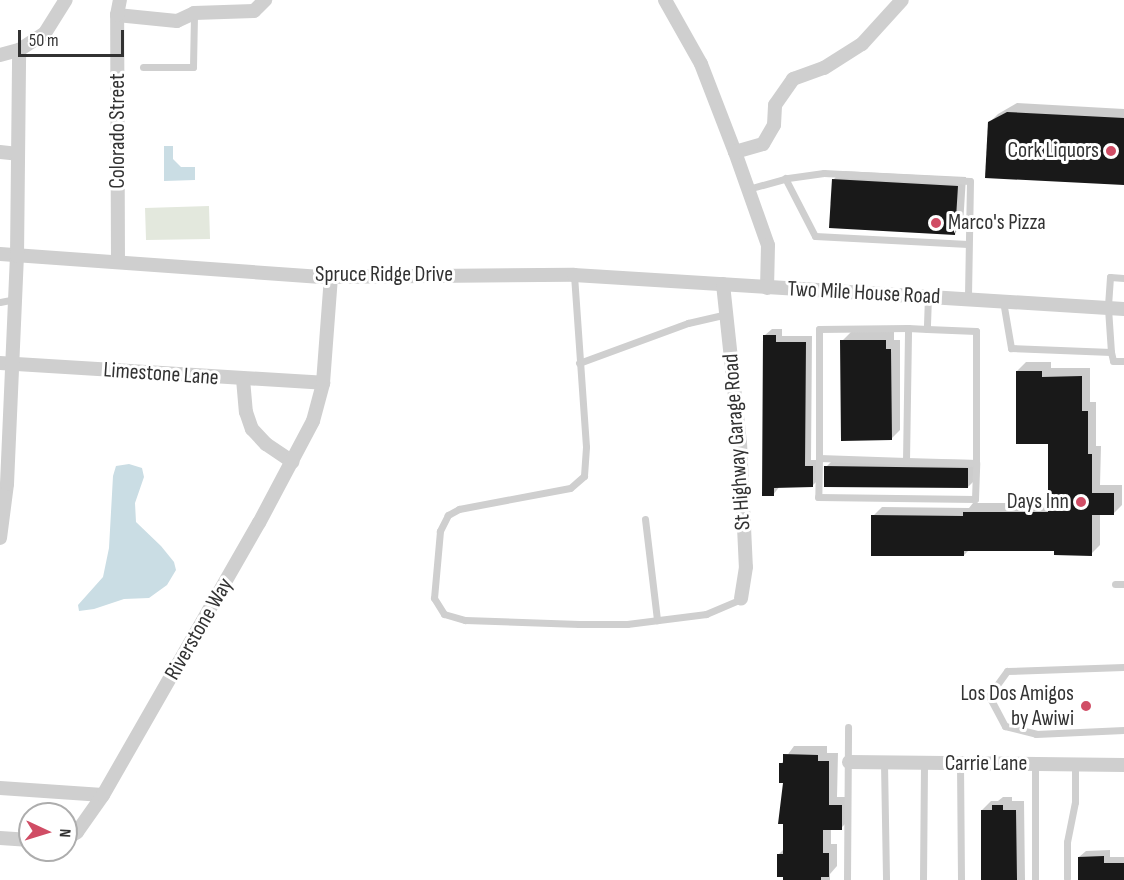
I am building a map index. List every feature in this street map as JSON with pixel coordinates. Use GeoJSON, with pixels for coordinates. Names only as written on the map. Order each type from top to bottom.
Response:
{"type":"FeatureCollection","features":[{"type":"Feature","properties":{"kind":"street"},"geometry":{"type":"LineString","coordinates":[[0,55],[19,50],[45,33],[66,0]]}},
{"type":"Feature","properties":{"kind":"street","name":"Colorado Street"},"geometry":{"type":"LineString","coordinates":[[118,262],[117,15],[120,0]]}},
{"type":"Feature","properties":{"kind":"street"},"geometry":{"type":"LineString","coordinates":[[117,15],[177,21],[194,7],[254,11],[264,0]]}},
{"type":"Feature","properties":{"kind":"street","name":"Two Mile House Road"},"geometry":{"type":"LineString","coordinates":[[666,0],[700,64],[735,152],[768,245],[768,288],[1124,309]]}},
{"type":"Feature","properties":{"kind":"street"},"geometry":{"type":"LineString","coordinates":[[735,152],[763,144],[774,125],[775,105],[793,80],[824,68],[862,44],[902,0]]}},
{"type":"Feature","properties":{"kind":"street"},"geometry":{"type":"LineString","coordinates":[[0,538],[7,484],[6,363],[15,299],[17,256],[19,50]]}},
{"type":"Feature","properties":{"kind":"street"},"geometry":{"type":"LineString","coordinates":[[0,152],[18,154]]}},
{"type":"Feature","properties":{"kind":"street","name":"Spruce Ridge Drive"},"geometry":{"type":"LineString","coordinates":[[0,254],[331,277],[574,275],[768,288]]}},
{"type":"Feature","properties":{"kind":"street","name":"Riverstone Way"},"geometry":{"type":"LineString","coordinates":[[78,831],[103,795],[293,462],[313,421],[323,383],[331,277]]}},
{"type":"Feature","properties":{"kind":"street","name":"St Highway Garage Road"},"geometry":{"type":"LineString","coordinates":[[723,284],[740,441],[746,567],[741,599]]}},
{"type":"Feature","properties":{"kind":"street","name":"Limestone Lane"},"geometry":{"type":"LineString","coordinates":[[6,363],[323,383]]}},
{"type":"Feature","properties":{"kind":"street"},"geometry":{"type":"LineString","coordinates":[[243,379],[246,412],[252,429],[266,444],[293,462]]}},
{"type":"Feature","properties":{"kind":"street","name":"Carrie Lane"},"geometry":{"type":"LineString","coordinates":[[849,762],[1124,765]]}},
{"type":"Feature","properties":{"kind":"street"},"geometry":{"type":"LineString","coordinates":[[0,788],[103,795]]}},
{"type":"Feature","properties":{"kind":"street"},"geometry":{"type":"LineString","coordinates":[[0,838],[18,839]]}},
{"type":"Feature","properties":{"kind":"lane"},"geometry":{"type":"LineString","coordinates":[[143,68],[193,67],[194,7]]}},
{"type":"Feature","properties":{"kind":"lane"},"geometry":{"type":"LineString","coordinates":[[748,189],[785,178],[824,173],[970,181],[968,298]]}},
{"type":"Feature","properties":{"kind":"lane"},"geometry":{"type":"LineString","coordinates":[[785,178],[815,236],[968,244]]}},
{"type":"Feature","properties":{"kind":"lane"},"geometry":{"type":"LineString","coordinates":[[574,275],[586,447],[584,476],[570,489],[459,509],[448,515],[440,531],[434,598],[444,614],[465,620],[579,624],[657,620],[706,614],[741,599]]}},
{"type":"Feature","properties":{"kind":"lane"},"geometry":{"type":"LineString","coordinates":[[1124,278],[1110,277],[1108,308],[1113,361],[1124,361]]}},
{"type":"Feature","properties":{"kind":"lane"},"geometry":{"type":"LineString","coordinates":[[927,329],[928,296]]}},
{"type":"Feature","properties":{"kind":"lane"},"geometry":{"type":"LineString","coordinates":[[0,302],[15,299]]}},
{"type":"Feature","properties":{"kind":"lane"},"geometry":{"type":"LineString","coordinates":[[1003,302],[1011,348],[1111,352]]}},
{"type":"Feature","properties":{"kind":"lane"},"geometry":{"type":"LineString","coordinates":[[579,363],[688,323],[726,314]]}},
{"type":"Feature","properties":{"kind":"lane"},"geometry":{"type":"LineString","coordinates":[[906,461],[908,328]]}},
{"type":"Feature","properties":{"kind":"lane"},"geometry":{"type":"LineString","coordinates":[[908,328],[976,331],[975,499],[818,497],[819,329],[908,328]]}},
{"type":"Feature","properties":{"kind":"lane"},"geometry":{"type":"LineString","coordinates":[[819,458],[976,463]]}},
{"type":"Feature","properties":{"kind":"lane"},"geometry":{"type":"LineString","coordinates":[[645,519],[657,620]]}},
{"type":"Feature","properties":{"kind":"lane"},"geometry":{"type":"LineString","coordinates":[[1115,584],[1124,584]]}},
{"type":"Feature","properties":{"kind":"lane"},"geometry":{"type":"LineString","coordinates":[[1124,667],[1007,671],[989,696],[1005,726],[1036,734],[1124,730]]}},
{"type":"Feature","properties":{"kind":"lane"},"geometry":{"type":"LineString","coordinates":[[847,880],[849,727]]}},
{"type":"Feature","properties":{"kind":"lane"},"geometry":{"type":"LineString","coordinates":[[884,763],[886,880]]}},
{"type":"Feature","properties":{"kind":"lane"},"geometry":{"type":"LineString","coordinates":[[923,880],[924,764]]}},
{"type":"Feature","properties":{"kind":"lane"},"geometry":{"type":"LineString","coordinates":[[960,764],[961,880]]}},
{"type":"Feature","properties":{"kind":"lane"},"geometry":{"type":"LineString","coordinates":[[1035,764],[1035,880]]}},
{"type":"Feature","properties":{"kind":"lane"},"geometry":{"type":"LineString","coordinates":[[1067,878],[1067,842],[1075,802],[1075,765]]}},
{"type":"Feature","properties":{"kind":"shaded area"},"geometry":{"type":"Polygon","coordinates":[[[164,146],[173,146],[173,159],[181,167],[195,167],[195,180],[164,181],[164,146]]]}},
{"type":"Feature","properties":{"kind":"shaded area"},"geometry":{"type":"Polygon","coordinates":[[[209,206],[210,239],[146,240],[145,208],[209,206]]]}},
{"type":"Feature","properties":{"kind":"shaded area"},"geometry":{"type":"Polygon","coordinates":[[[129,464],[142,468],[144,477],[135,503],[136,522],[161,546],[174,562],[176,570],[167,585],[149,598],[124,599],[94,609],[79,611],[78,605],[103,577],[109,548],[113,476],[116,466],[129,464]]]}},
{"type":"Feature","properties":{"kind":"building"},"geometry":{"type":"Polygon","coordinates":[[[1007,112],[1124,118],[1124,185],[985,178],[988,122],[1007,112]]]}},
{"type":"Feature","properties":{"kind":"building"},"geometry":{"type":"Polygon","coordinates":[[[832,179],[958,186],[955,235],[829,228],[832,179]]]}},
{"type":"Feature","properties":{"kind":"building"},"geometry":{"type":"Polygon","coordinates":[[[763,335],[776,335],[776,342],[806,342],[805,466],[813,466],[813,487],[774,488],[774,496],[762,496],[763,335]]]}},
{"type":"Feature","properties":{"kind":"building"},"geometry":{"type":"Polygon","coordinates":[[[840,340],[886,340],[886,349],[891,349],[892,440],[841,441],[840,340]]]}},
{"type":"Feature","properties":{"kind":"building","name":"Days Inn"},"geometry":{"type":"Polygon","coordinates":[[[1016,371],[1042,371],[1042,377],[1082,376],[1082,411],[1088,411],[1088,454],[1092,454],[1092,493],[1114,493],[1114,515],[1092,515],[1092,556],[1054,555],[1054,551],[964,551],[964,556],[871,556],[871,515],[963,516],[963,512],[1048,512],[1048,444],[1016,444],[1016,371]]]}},
{"type":"Feature","properties":{"kind":"building"},"geometry":{"type":"Polygon","coordinates":[[[824,466],[968,468],[968,488],[824,487],[824,466]]]}},
{"type":"Feature","properties":{"kind":"building"},"geometry":{"type":"Polygon","coordinates":[[[783,754],[818,755],[818,761],[829,761],[829,805],[842,805],[842,830],[823,830],[823,853],[829,853],[829,877],[821,877],[821,880],[783,880],[783,877],[777,877],[777,854],[783,854],[783,824],[778,824],[783,783],[779,783],[779,763],[783,763],[783,754]]]}},
{"type":"Feature","properties":{"kind":"building"},"geometry":{"type":"Polygon","coordinates":[[[992,805],[1003,805],[1003,810],[1016,810],[1017,880],[981,880],[981,810],[992,810],[992,805]]]}},
{"type":"Feature","properties":{"kind":"building"},"geometry":{"type":"Polygon","coordinates":[[[1104,856],[1104,863],[1124,863],[1124,880],[1078,880],[1078,857],[1104,856]]]}},
{"type":"Feature","properties":{"kind":"place","name":"Cork Liquors"},"geometry":{"type":"Point","coordinates":[1111,151]}},
{"type":"Feature","properties":{"kind":"place","name":"Marco's Pizza"},"geometry":{"type":"Point","coordinates":[936,223]}},
{"type":"Feature","properties":{"kind":"place","name":"Days Inn"},"geometry":{"type":"Point","coordinates":[1081,502]}},
{"type":"Feature","properties":{"kind":"place","name":"Los Dos Amigos by Awiwi"},"geometry":{"type":"Point","coordinates":[1086,706]}}]}
